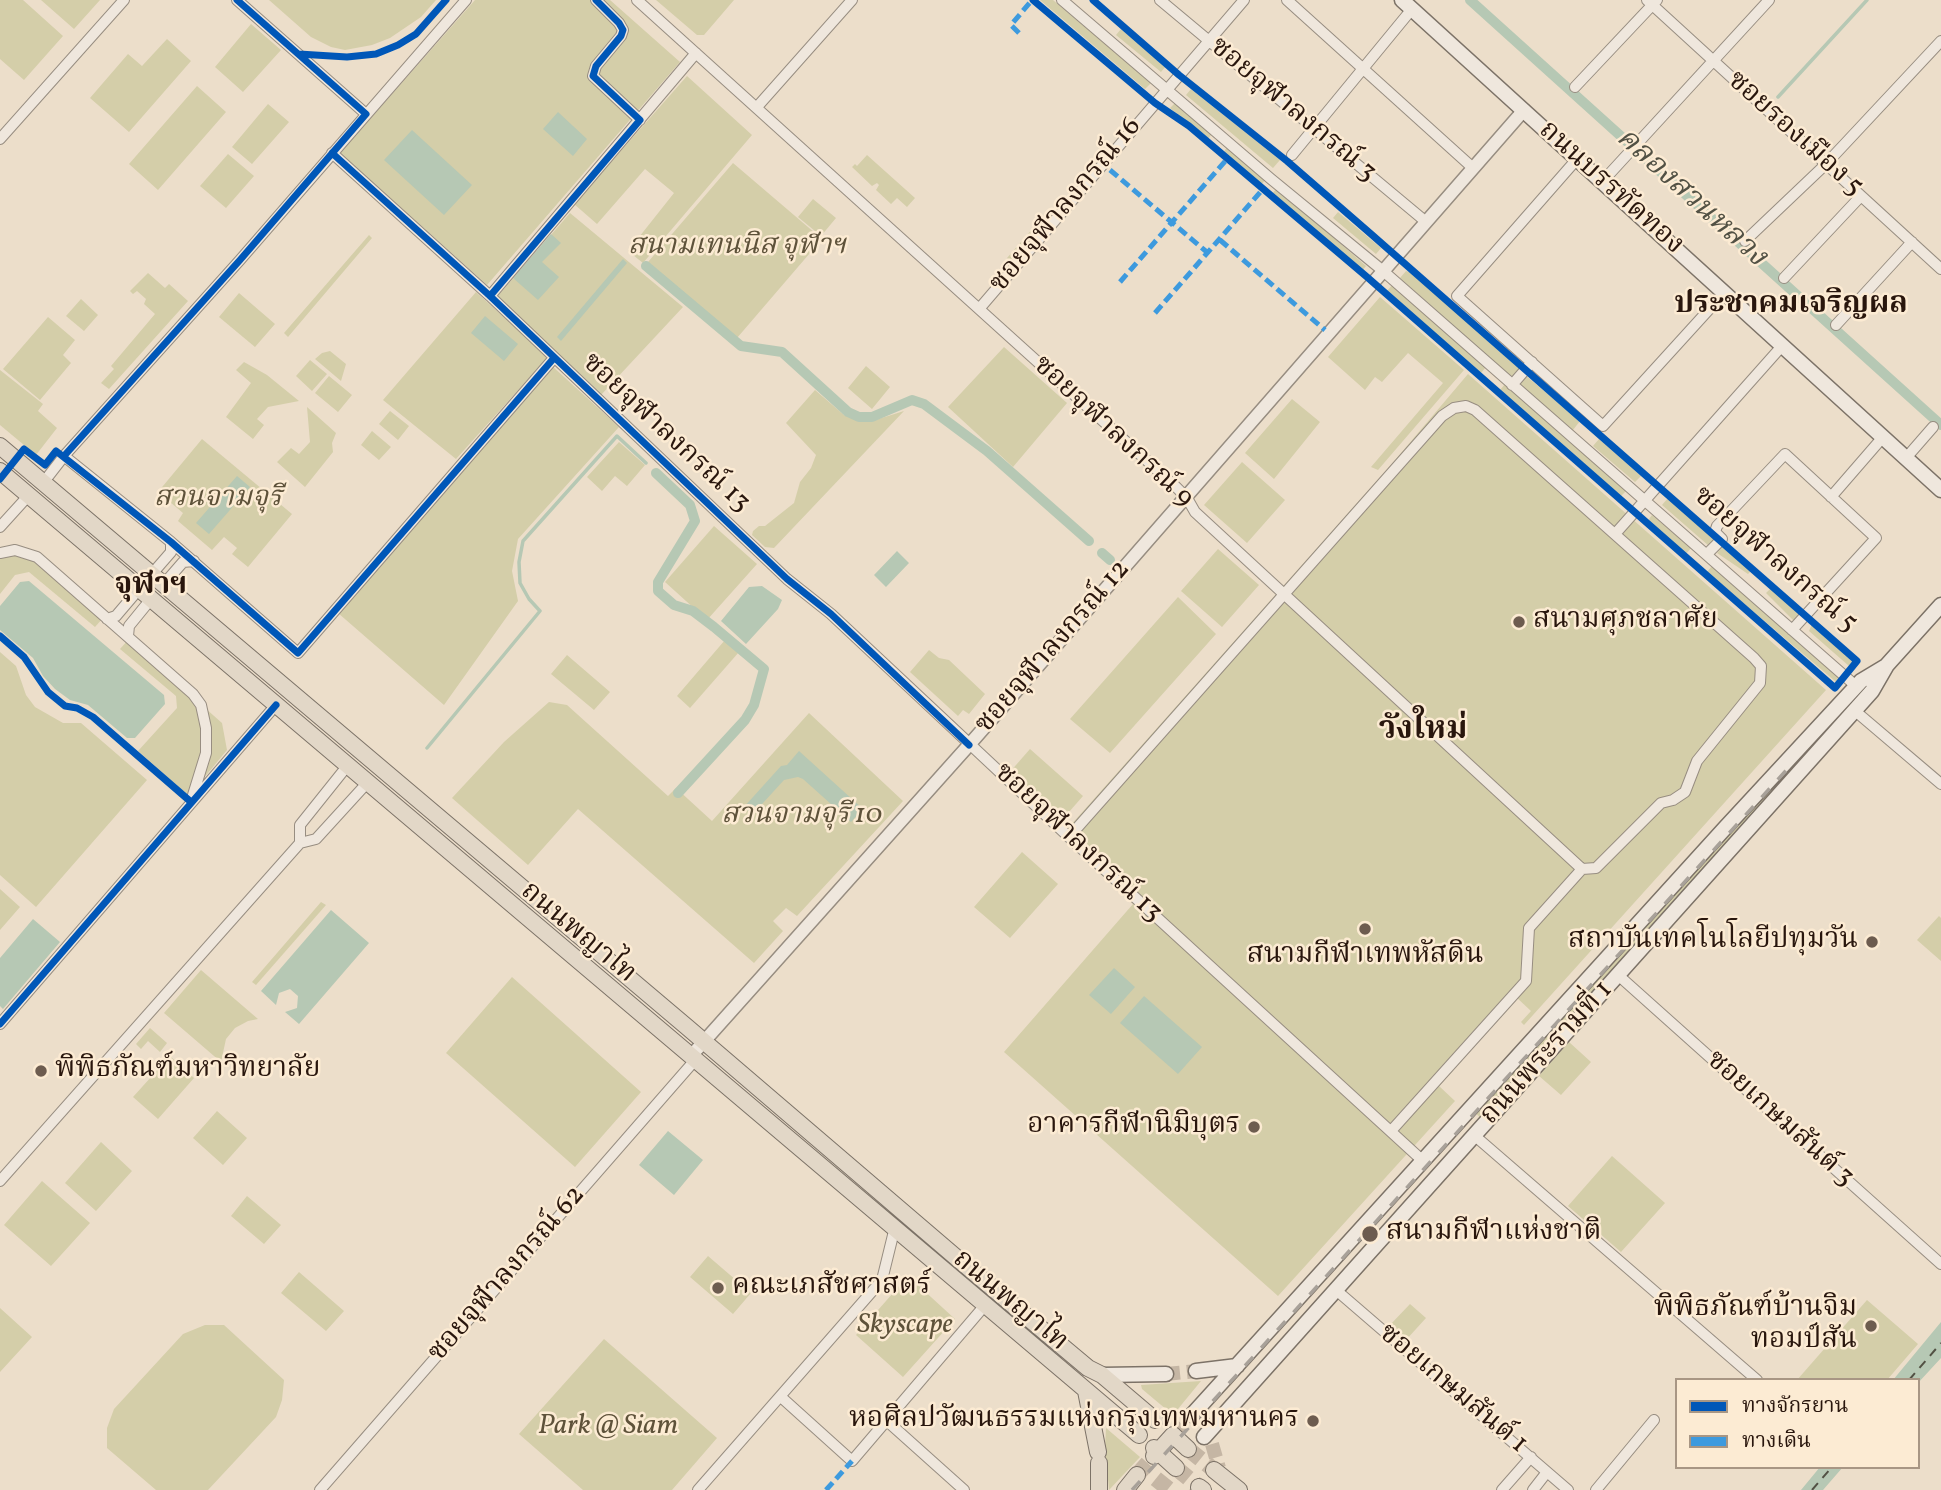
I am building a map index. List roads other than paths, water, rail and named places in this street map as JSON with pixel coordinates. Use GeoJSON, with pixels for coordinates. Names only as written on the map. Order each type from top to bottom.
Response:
{"type":"FeatureCollection","features":[{"type":"Feature","properties":{"kind":"main road","name":"ถนนบรรทัดทอง"},"geometry":{"type":"LineString","coordinates":[[1407,5],[1941,490]]}},
{"type":"Feature","properties":{"kind":"main road","name":"ถนนพญาไท"},"geometry":{"type":"LineString","coordinates":[[0,446],[1088,1368],[1102,1375],[1155,1419]]}},
{"type":"Feature","properties":{"kind":"main road","name":"ถนนพญาไท"},"geometry":{"type":"LineString","coordinates":[[0,471],[1139,1435]]}},
{"type":"Feature","properties":{"kind":"main road"},"geometry":{"type":"LineString","coordinates":[[145,594],[157,580]]}},
{"type":"Feature","properties":{"kind":"main road","name":"ถนนพระรามที่ 1"},"geometry":{"type":"LineString","coordinates":[[1192,1415],[1725,828],[1849,709],[1872,691],[1887,666],[1941,605]]}},
{"type":"Feature","properties":{"kind":"main road","name":"ถนนพระรามที่ 1"},"geometry":{"type":"LineString","coordinates":[[1208,1440],[1221,1418],[1618,975],[1849,709],[1856,686],[1887,666]]}},
{"type":"Feature","properties":{"kind":"main road"},"geometry":{"type":"LineString","coordinates":[[1196,1371],[1237,1366]]}},
{"type":"Feature","properties":{"kind":"main road"},"geometry":{"type":"LineString","coordinates":[[1102,1375],[1166,1374]]}},
{"type":"Feature","properties":{"kind":"main road"},"geometry":{"type":"LineString","coordinates":[[1086,1391],[1098,1458],[1099,1490]]}},
{"type":"Feature","properties":{"kind":"main road"},"geometry":{"type":"LineString","coordinates":[[1120,1419],[1130,1411],[1133,1401]]}},
{"type":"Feature","properties":{"kind":"main road"},"geometry":{"type":"LineString","coordinates":[[1173,1435],[1188,1452],[1175,1469],[1156,1452],[1173,1435]]}},
{"type":"Feature","properties":{"kind":"main road"},"geometry":{"type":"LineString","coordinates":[[1218,1471],[1239,1490]]}},
{"type":"Feature","properties":{"kind":"main road"},"geometry":{"type":"LineString","coordinates":[[1125,1490],[1137,1475]]}},
{"type":"Feature","properties":{"kind":"street"},"geometry":{"type":"LineString","coordinates":[[0,139],[124,0]]}},
{"type":"Feature","properties":{"kind":"street"},"geometry":{"type":"LineString","coordinates":[[236,0],[366,114]]}},
{"type":"Feature","properties":{"kind":"street"},"geometry":{"type":"LineString","coordinates":[[43,483],[64,456],[243,258],[466,0]]}},
{"type":"Feature","properties":{"kind":"street"},"geometry":{"type":"LineString","coordinates":[[596,0],[623,30],[596,66],[593,76],[640,120]]}},
{"type":"Feature","properties":{"kind":"street","name":"ซอยจุฬาลงกรณ์ 9"},"geometry":{"type":"LineString","coordinates":[[638,0],[1187,498],[1195,512],[1582,869]]}},
{"type":"Feature","properties":{"kind":"street"},"geometry":{"type":"LineString","coordinates":[[757,107],[852,0]]}},
{"type":"Feature","properties":{"kind":"street","name":"ซอยจุฬาลงกรณ์ 5"},"geometry":{"type":"LineString","coordinates":[[1062,0],[1382,270],[1856,686]]}},
{"type":"Feature","properties":{"kind":"street","name":"ซอยจุฬาลงกรณ์ 3"},"geometry":{"type":"LineString","coordinates":[[1160,0],[1425,221]]}},
{"type":"Feature","properties":{"kind":"street","name":"ซอยจุฬาลงกรณ์ 16"},"geometry":{"type":"LineString","coordinates":[[979,309],[1244,0]]}},
{"type":"Feature","properties":{"kind":"street"},"geometry":{"type":"LineString","coordinates":[[1287,0],[1473,168]]}},
{"type":"Feature","properties":{"kind":"street"},"geometry":{"type":"LineString","coordinates":[[1602,182],[1769,0]]}},
{"type":"Feature","properties":{"kind":"street"},"geometry":{"type":"LineString","coordinates":[[1575,87],[1652,2]]}},
{"type":"Feature","properties":{"kind":"street","name":"ซอยรองเมือง 5"},"geometry":{"type":"LineString","coordinates":[[1652,2],[1941,269]]}},
{"type":"Feature","properties":{"kind":"street"},"geometry":{"type":"LineString","coordinates":[[1292,155],[1363,69],[1407,5]]}},
{"type":"Feature","properties":{"kind":"street"},"geometry":{"type":"LineString","coordinates":[[1745,241],[1826,164],[1941,41]]}},
{"type":"Feature","properties":{"kind":"street"},"geometry":{"type":"LineString","coordinates":[[490,296],[696,53]]}},
{"type":"Feature","properties":{"kind":"street","name":"ซอยจุฬาลงกรณ์ 12"},"geometry":{"type":"LineString","coordinates":[[694,1057],[703,1041],[970,745],[1524,110]]}},
{"type":"Feature","properties":{"kind":"street","name":"ซอยจุฬาลงกรณ์ 13"},"geometry":{"type":"LineString","coordinates":[[332,153],[490,296],[788,579],[831,614],[1069,837],[1423,1161]]}},
{"type":"Feature","properties":{"kind":"street"},"geometry":{"type":"LineString","coordinates":[[1577,159],[1457,296],[1603,426],[1724,293]]}},
{"type":"Feature","properties":{"kind":"street"},"geometry":{"type":"LineString","coordinates":[[1784,278],[1861,196]]}},
{"type":"Feature","properties":{"kind":"street"},"geometry":{"type":"LineString","coordinates":[[1836,325],[1912,242]]}},
{"type":"Feature","properties":{"kind":"street"},"geometry":{"type":"LineString","coordinates":[[1615,534],[1782,346]]}},
{"type":"Feature","properties":{"kind":"street"},"geometry":{"type":"LineString","coordinates":[[64,456],[194,561],[298,653],[554,358]]}},
{"type":"Feature","properties":{"kind":"street"},"geometry":{"type":"LineString","coordinates":[[1512,385],[1532,362]]}},
{"type":"Feature","properties":{"kind":"street"},"geometry":{"type":"LineString","coordinates":[[1069,837],[1442,416],[1454,408],[1466,406],[1475,410],[1761,666],[1760,683],[1697,761],[1685,792],[1673,800],[1661,803],[1596,869],[1582,869],[1528,928],[1526,981],[1391,1131]]}},
{"type":"Feature","properties":{"kind":"street"},"geometry":{"type":"LineString","coordinates":[[1906,458],[1933,427]]}},
{"type":"Feature","properties":{"kind":"street"},"geometry":{"type":"LineString","coordinates":[[1831,497],[1883,437]]}},
{"type":"Feature","properties":{"kind":"street"},"geometry":{"type":"LineString","coordinates":[[1707,554],[1722,539],[1715,532],[1717,526],[1785,454],[1876,538],[1792,630]]}},
{"type":"Feature","properties":{"kind":"street"},"geometry":{"type":"LineString","coordinates":[[0,527],[29,495]]}},
{"type":"Feature","properties":{"kind":"street"},"geometry":{"type":"LineString","coordinates":[[157,580],[171,552],[171,542]]}},
{"type":"Feature","properties":{"kind":"street"},"geometry":{"type":"LineString","coordinates":[[0,553],[15,550],[37,557],[128,636],[201,705],[206,728],[206,753],[191,802]]}},
{"type":"Feature","properties":{"kind":"street"},"geometry":{"type":"LineString","coordinates":[[157,580],[183,562],[194,561]]}},
{"type":"Feature","properties":{"kind":"street"},"geometry":{"type":"LineString","coordinates":[[107,619],[116,616],[145,594]]}},
{"type":"Feature","properties":{"kind":"street"},"geometry":{"type":"LineString","coordinates":[[128,636],[129,626],[145,594]]}},
{"type":"Feature","properties":{"kind":"street"},"geometry":{"type":"LineString","coordinates":[[0,1024],[276,705]]}},
{"type":"Feature","properties":{"kind":"street"},"geometry":{"type":"LineString","coordinates":[[1849,709],[1941,785]]}},
{"type":"Feature","properties":{"kind":"street"},"geometry":{"type":"LineString","coordinates":[[300,843],[300,825],[348,765]]}},
{"type":"Feature","properties":{"kind":"street"},"geometry":{"type":"LineString","coordinates":[[0,1181],[300,843],[316,839],[368,782]]}},
{"type":"Feature","properties":{"kind":"street","name":"ซอยเกษมสันต์ 3"},"geometry":{"type":"LineString","coordinates":[[1618,975],[1941,1264]]}},
{"type":"Feature","properties":{"kind":"street","name":"ซอยจุฬาลงกรณ์ 62"},"geometry":{"type":"LineString","coordinates":[[320,1490],[694,1057]]}},
{"type":"Feature","properties":{"kind":"street"},"geometry":{"type":"LineString","coordinates":[[1475,1136],[1755,1378]]}},
{"type":"Feature","properties":{"kind":"street"},"geometry":{"type":"LineString","coordinates":[[698,1490],[882,1280],[895,1227]]}},
{"type":"Feature","properties":{"kind":"street","name":"ซอยเกษมสันต์ 1"},"geometry":{"type":"LineString","coordinates":[[1336,1290],[1568,1490]]}},
{"type":"Feature","properties":{"kind":"street"},"geometry":{"type":"LineString","coordinates":[[781,1397],[852,1461],[986,1304]]}},
{"type":"Feature","properties":{"kind":"street"},"geometry":{"type":"LineString","coordinates":[[1596,1490],[1654,1420]]}},
{"type":"Feature","properties":{"kind":"street"},"geometry":{"type":"LineString","coordinates":[[887,1421],[964,1490]]}},
{"type":"Feature","properties":{"kind":"street"},"geometry":{"type":"LineString","coordinates":[[1502,1490],[1531,1457]]}},
{"type":"Feature","properties":{"kind":"street"},"geometry":{"type":"LineString","coordinates":[[1533,1490],[1547,1472]]}},
{"type":"Feature","properties":{"kind":"waterway","name":"คลองสวนหลวง"},"geometry":{"type":"LineString","coordinates":[[1470,0],[1941,425]]}},
{"type":"Feature","properties":{"kind":"waterway"},"geometry":{"type":"LineString","coordinates":[[1778,97],[1867,0]]}},
{"type":"Feature","properties":{"kind":"waterway"},"geometry":{"type":"LineString","coordinates":[[646,266],[741,346],[782,352],[848,412],[859,417],[872,417],[912,400],[924,404],[987,451],[1089,541]]}},
{"type":"Feature","properties":{"kind":"waterway"},"geometry":{"type":"LineString","coordinates":[[427,748],[540,611],[520,583],[519,562],[523,541],[617,436],[646,463]]}},
{"type":"Feature","properties":{"kind":"waterway"},"geometry":{"type":"LineString","coordinates":[[656,473],[690,505],[695,521],[658,582],[658,591],[674,605],[693,611],[764,669],[754,705],[745,720],[678,793]]}},
{"type":"Feature","properties":{"kind":"waterway"},"geometry":{"type":"LineString","coordinates":[[1102,553],[1110,560]]}},
{"type":"Feature","properties":{"kind":"tunnel"},"geometry":{"type":"LineString","coordinates":[[1166,1374],[1196,1371]]}},
{"type":"Feature","properties":{"kind":"tunnel"},"geometry":{"type":"LineString","coordinates":[[1173,1435],[1192,1415]]}},
{"type":"Feature","properties":{"kind":"tunnel"},"geometry":{"type":"LineString","coordinates":[[1212,1444],[1219,1468]]}},
{"type":"Feature","properties":{"kind":"tunnel"},"geometry":{"type":"LineString","coordinates":[[1188,1449],[1214,1470]]}},
{"type":"Feature","properties":{"kind":"tunnel"},"geometry":{"type":"LineString","coordinates":[[1137,1475],[1154,1456]]}},
{"type":"Feature","properties":{"kind":"tunnel"},"geometry":{"type":"LineString","coordinates":[[1176,1468],[1199,1487]]}},
{"type":"Feature","properties":{"kind":"tunnel"},"geometry":{"type":"LineString","coordinates":[[1157,1490],[1174,1469]]}},
{"type":"Feature","properties":{"kind":"railway"},"geometry":{"type":"LineString","coordinates":[[1132,1490],[1791,765]]}},
{"type":"Feature","properties":{"kind":"place","name":"สนามศุภชลาศัย"},"geometry":{"type":"Point","coordinates":[1519,622]}},
{"type":"Feature","properties":{"kind":"place","name":"สนามกีฬาเทพหัสดิน"},"geometry":{"type":"Point","coordinates":[1365,929]}},
{"type":"Feature","properties":{"kind":"place","name":"สถาบันเทคโนโลยีปทุมวัน"},"geometry":{"type":"Point","coordinates":[1872,942]}},
{"type":"Feature","properties":{"kind":"place","name":"พิพิธภัณฑ์มหาวิทยาลัย"},"geometry":{"type":"Point","coordinates":[41,1071]}},
{"type":"Feature","properties":{"kind":"place","name":"อาคารกีฬานิมิบุตร"},"geometry":{"type":"Point","coordinates":[1254,1127]}},
{"type":"Feature","properties":{"kind":"place","name":"สนามกีฬาแห่งชาติ"},"geometry":{"type":"Point","coordinates":[1370,1234]}},
{"type":"Feature","properties":{"kind":"place","name":"คณะเภสัชศาสตร์"},"geometry":{"type":"Point","coordinates":[718,1288]}},
{"type":"Feature","properties":{"kind":"place","name":"พิพิธภัณฑ์บ้านจิม ทอมป์สัน"},"geometry":{"type":"Point","coordinates":[1871,1326]}},
{"type":"Feature","properties":{"kind":"place","name":"หอศิลปวัฒนธรรมแห่งกรุงเทพมหานคร"},"geometry":{"type":"Point","coordinates":[1313,1421]}},
{"type":"Feature","properties":{"kind":"district","name":"ประชาคมเจริญผล"},"geometry":{"type":"Point","coordinates":[1791,306]}},
{"type":"Feature","properties":{"kind":"district","name":"จุฬาฯ"},"geometry":{"type":"Point","coordinates":[151,587]}},
{"type":"Feature","properties":{"kind":"district","name":"วังใหม่"},"geometry":{"type":"Point","coordinates":[1423,732]}},
{"type":"Feature","properties":{"kind":"park label","name":"สนามเทนนิส จุฬาฯ"},"geometry":{"type":"Point","coordinates":[737,248]}},
{"type":"Feature","properties":{"kind":"park label","name":"สวนจามจุรี"},"geometry":{"type":"Point","coordinates":[218,500]}},
{"type":"Feature","properties":{"kind":"park label","name":"สวนจามจุรี 10"},"geometry":{"type":"Point","coordinates":[802,817]}},
{"type":"Feature","properties":{"kind":"park label","name":"Skyscape"},"geometry":{"type":"Point","coordinates":[905,1327]}},
{"type":"Feature","properties":{"kind":"park label","name":"Park @ Siam"},"geometry":{"type":"Point","coordinates":[608,1428]}}]}
